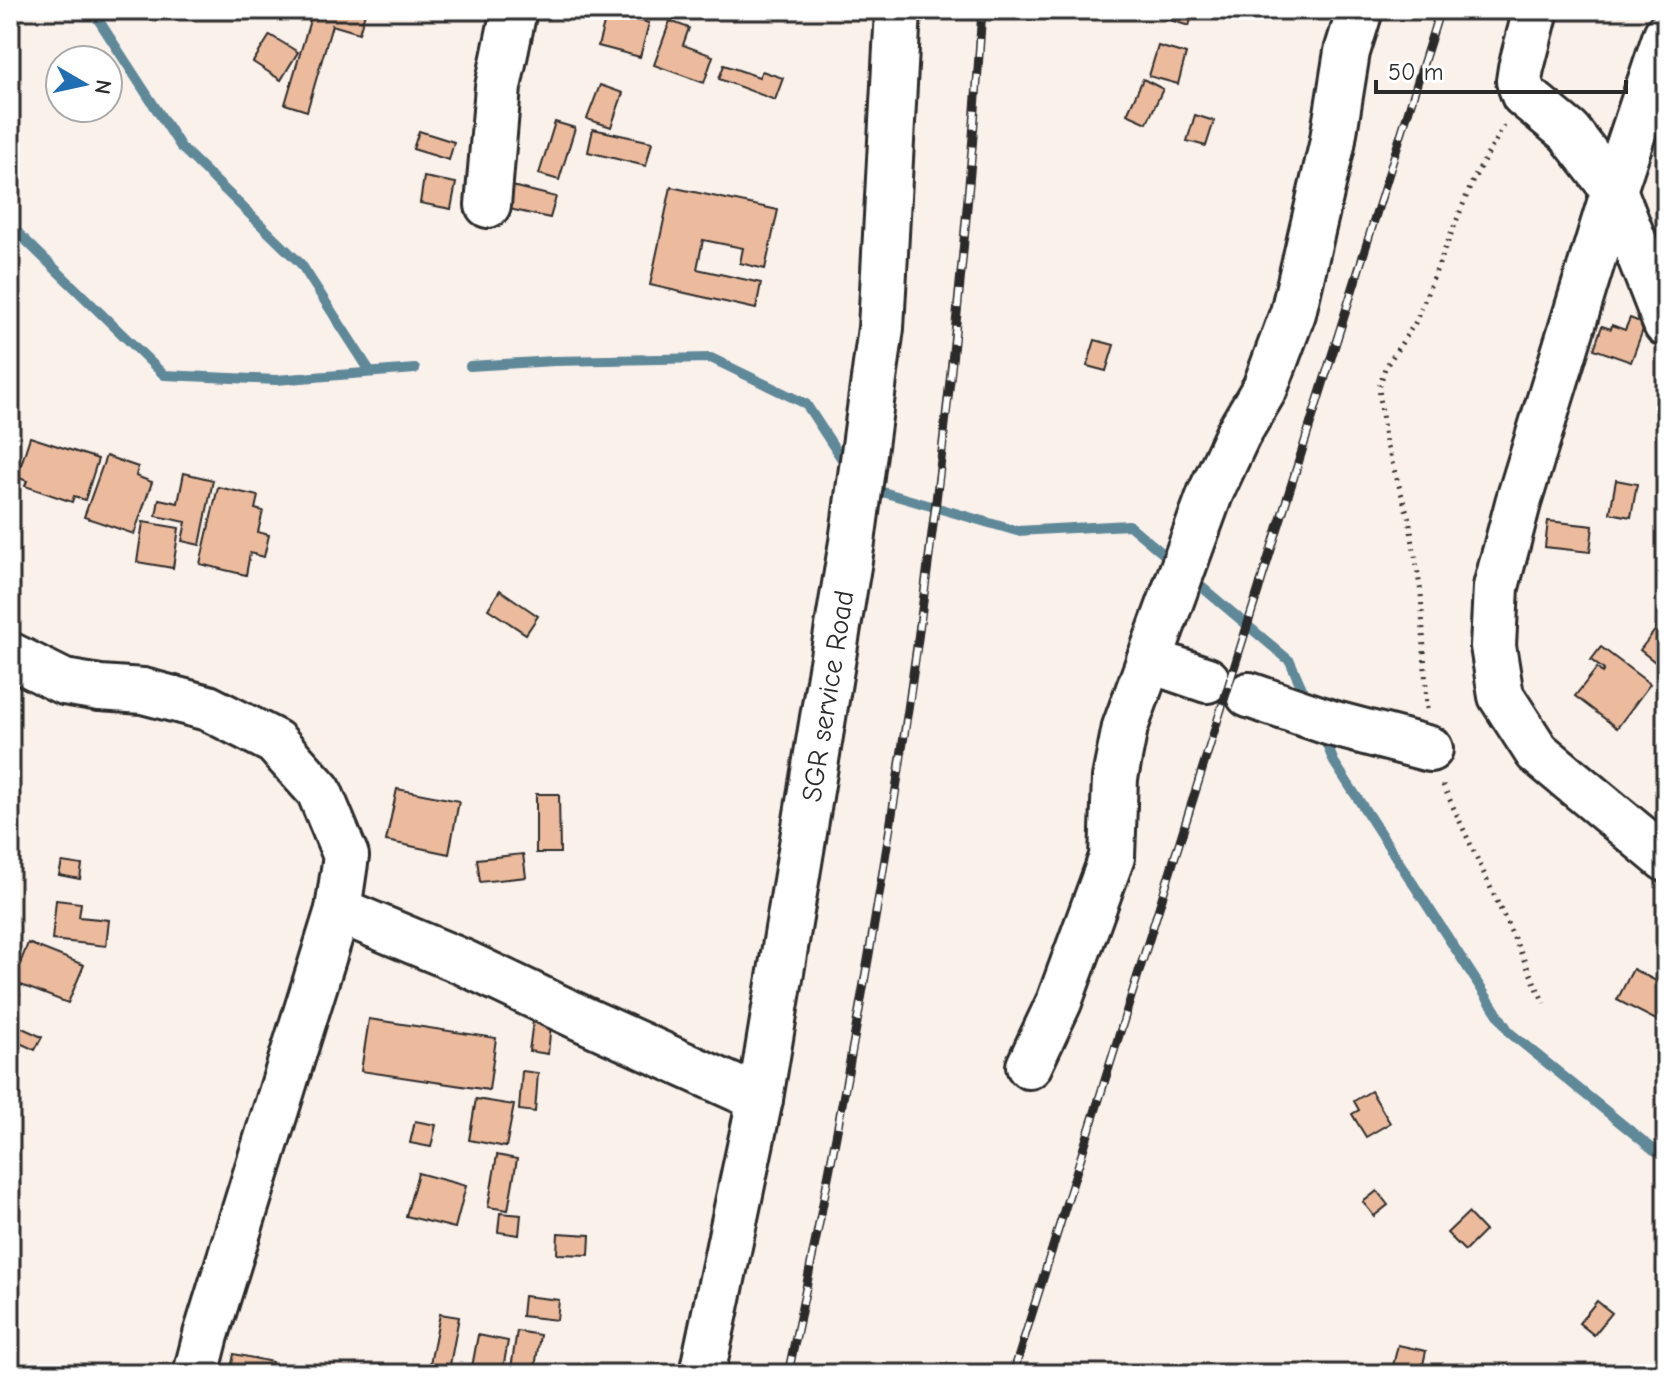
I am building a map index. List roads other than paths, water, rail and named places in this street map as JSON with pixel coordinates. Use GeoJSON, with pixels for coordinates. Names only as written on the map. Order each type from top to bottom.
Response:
{"type":"FeatureCollection","features":[{"type":"Feature","properties":{"kind":"street"},"geometry":{"type":"LineString","coordinates":[[488,205],[498,87],[514,10]]}},
{"type":"Feature","properties":{"kind":"street","name":"SGR service Road"},"geometry":{"type":"LineString","coordinates":[[702,1374],[760,1099],[850,557],[881,328],[898,10]]}},
{"type":"Feature","properties":{"kind":"street"},"geometry":{"type":"LineString","coordinates":[[1029,1066],[1059,1002],[1112,857],[1115,778],[1125,727],[1210,494],[1238,434],[1265,388],[1293,313],[1332,145],[1347,52],[1360,10]]}},
{"type":"Feature","properties":{"kind":"street"},"geometry":{"type":"LineString","coordinates":[[1536,10],[1519,81],[1524,95],[1569,132],[1614,190],[1666,324]]}},
{"type":"Feature","properties":{"kind":"street"},"geometry":{"type":"LineString","coordinates":[[1666,35],[1614,190],[1518,503],[1496,587],[1493,646],[1501,696],[1537,752],[1666,859]]}},
{"type":"Feature","properties":{"kind":"street"},"geometry":{"type":"LineString","coordinates":[[10,655],[64,682],[143,691],[208,708],[275,742],[319,791],[346,856],[338,910],[196,1374]]}},
{"type":"Feature","properties":{"kind":"street"},"geometry":{"type":"LineString","coordinates":[[1149,660],[1207,680]]}},
{"type":"Feature","properties":{"kind":"street"},"geometry":{"type":"LineString","coordinates":[[1249,695],[1331,723],[1430,749]]}},
{"type":"Feature","properties":{"kind":"street"},"geometry":{"type":"LineString","coordinates":[[338,910],[463,962],[760,1099]]}},
{"type":"Feature","properties":{"kind":"waterway"},"geometry":{"type":"LineString","coordinates":[[92,10],[181,147],[301,264],[370,371]]}},
{"type":"Feature","properties":{"kind":"waterway"},"geometry":{"type":"LineString","coordinates":[[10,225],[164,375],[276,380],[415,369]]}},
{"type":"Feature","properties":{"kind":"waterway"},"geometry":{"type":"LineString","coordinates":[[470,366],[711,358],[806,404],[847,467]]}},
{"type":"Feature","properties":{"kind":"waterway"},"geometry":{"type":"LineString","coordinates":[[869,488],[1017,531],[1129,525],[1173,562]]}},
{"type":"Feature","properties":{"kind":"waterway"},"geometry":{"type":"LineString","coordinates":[[1191,578],[1290,661],[1307,700]]}},
{"type":"Feature","properties":{"kind":"waterway"},"geometry":{"type":"LineString","coordinates":[[1322,733],[1334,762],[1510,1033],[1654,1150],[1666,1156]]}},
{"type":"Feature","properties":{"kind":"railway"},"geometry":{"type":"LineString","coordinates":[[788,1374],[855,1036],[910,695],[953,353],[982,10]]}},
{"type":"Feature","properties":{"kind":"railway"},"geometry":{"type":"LineString","coordinates":[[1013,1374],[1440,10]]}}]}
